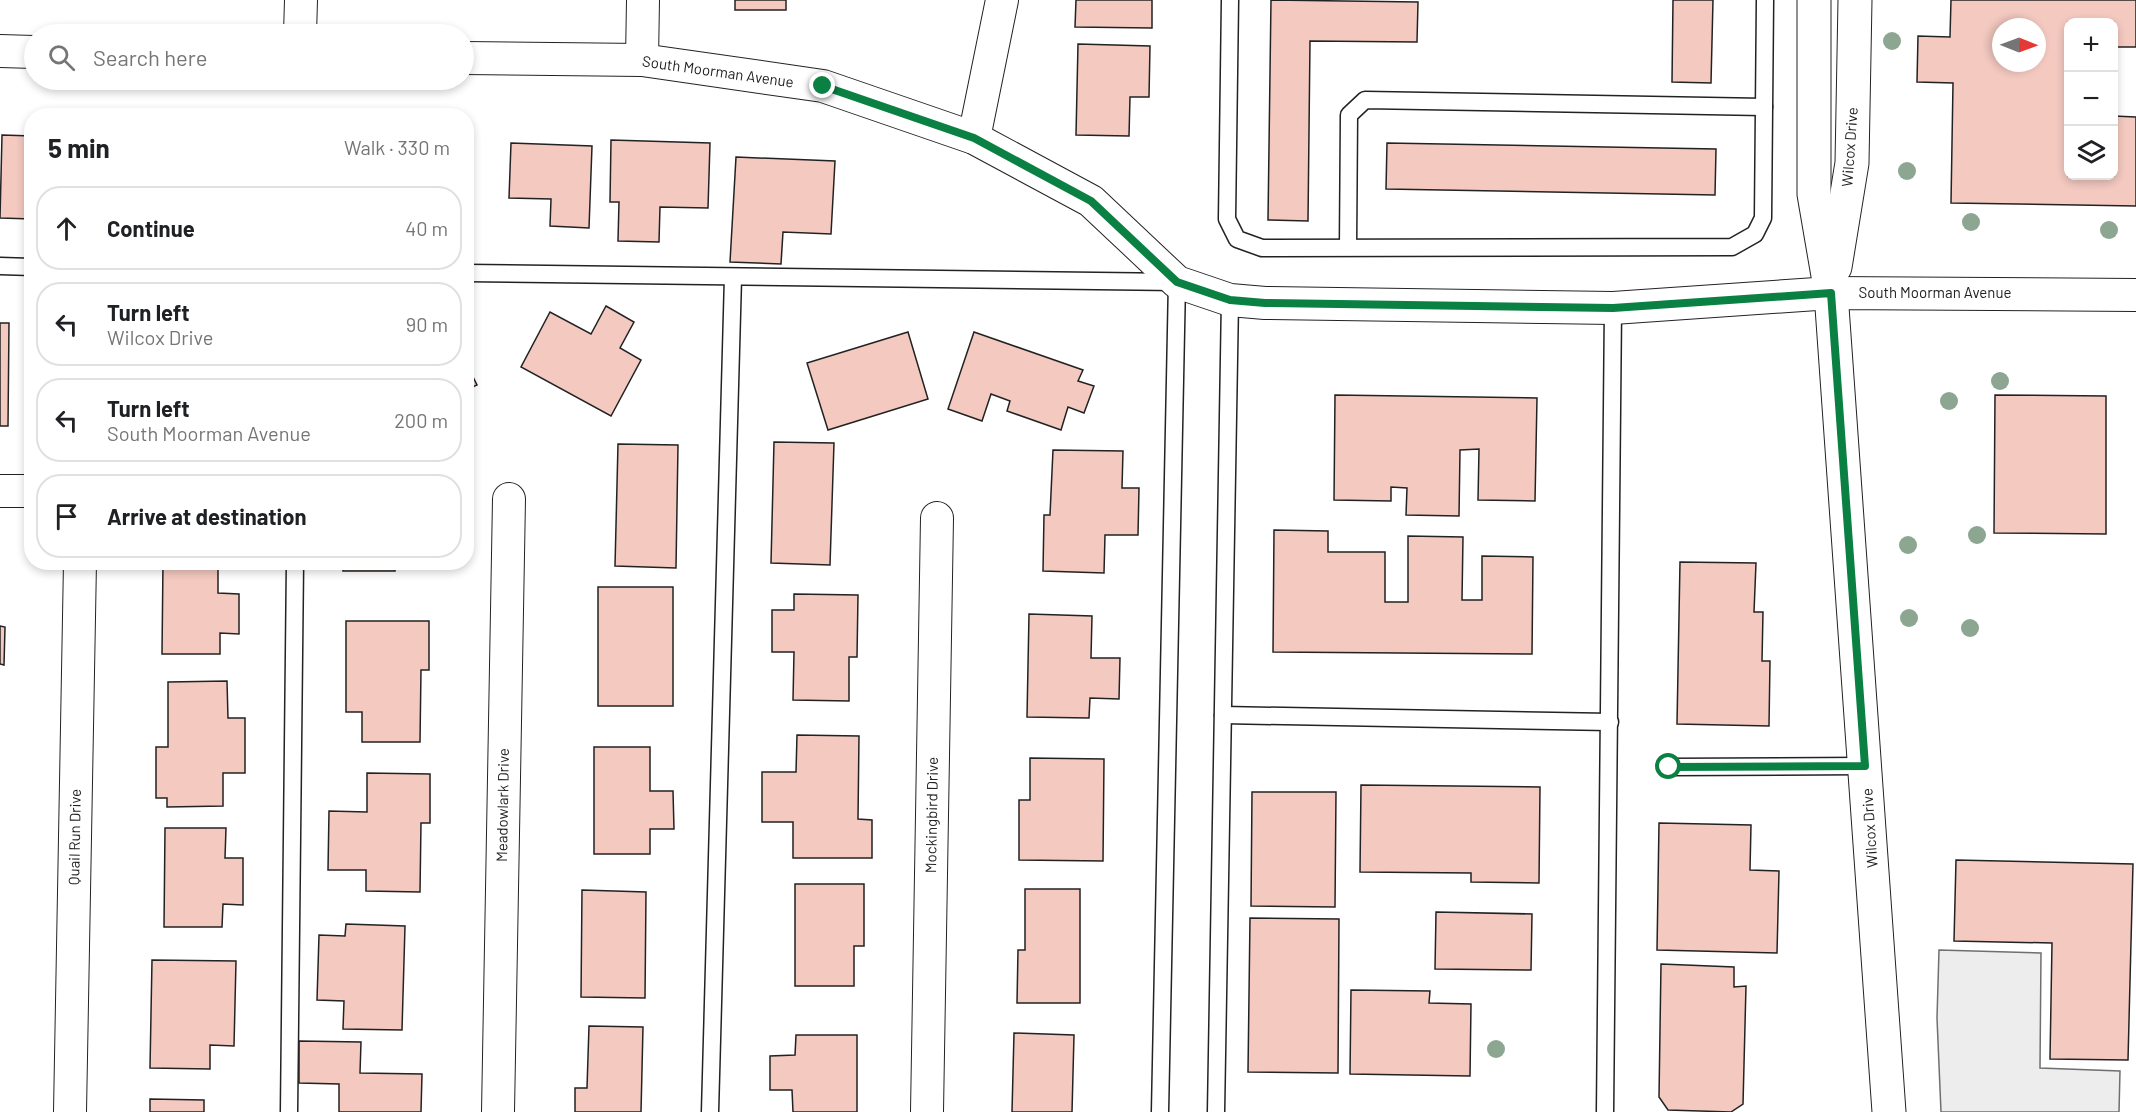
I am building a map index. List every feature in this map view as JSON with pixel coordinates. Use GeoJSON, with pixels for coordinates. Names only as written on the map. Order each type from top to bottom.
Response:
{"type":"FeatureCollection","features":[{"type":"Feature","properties":{"kind":"street"},"geometry":{"type":"LineString","coordinates":[[300,24],[301,0]]}},
{"type":"Feature","properties":{"kind":"street"},"geometry":{"type":"LineString","coordinates":[[642,60],[643,0]]}},
{"type":"Feature","properties":{"kind":"street"},"geometry":{"type":"LineString","coordinates":[[974,138],[1002,0]]}},
{"type":"Feature","properties":{"kind":"street","name":"Wilcox Drive"},"geometry":{"type":"LineString","coordinates":[[1814,0],[1814,194],[1831,293],[1889,1112]]}},
{"type":"Feature","properties":{"kind":"street","name":"Wilcox Drive"},"geometry":{"type":"LineString","coordinates":[[1831,293],[1852,163],[1855,0]]}},
{"type":"Feature","properties":{"kind":"street"},"geometry":{"type":"LineString","coordinates":[[0,51],[24,52]]}},
{"type":"Feature","properties":{"kind":"street","name":"South Moorman Avenue"},"geometry":{"type":"LineString","coordinates":[[474,58],[642,60],[823,86],[974,138],[1091,201],[1177,282],[1230,300],[1265,303],[1613,308],[1831,293],[2136,295]]}},
{"type":"Feature","properties":{"kind":"street"},"geometry":{"type":"LineString","coordinates":[[0,491],[24,492]]}},
{"type":"Feature","properties":{"kind":"street","name":"Meadowlark Drive"},"geometry":{"type":"LineString","coordinates":[[498,1112],[509,499]]}},
{"type":"Feature","properties":{"kind":"street","name":"Mockingbird Drive"},"geometry":{"type":"LineString","coordinates":[[927,1112],[937,518]]}},
{"type":"Feature","properties":{"kind":"street","name":"Quail Run Drive"},"geometry":{"type":"LineString","coordinates":[[70,1112],[80,570]]}},
{"type":"Feature","properties":{"kind":"lane"},"geometry":{"type":"LineString","coordinates":[[1230,0],[1227,219],[1237,239],[1262,248],[1732,247],[1755,234],[1763,218],[1765,0]]}},
{"type":"Feature","properties":{"kind":"lane"},"geometry":{"type":"LineString","coordinates":[[1348,247],[1349,116],[1365,100],[1764,107]]}},
{"type":"Feature","properties":{"kind":"lane"},"geometry":{"type":"LineString","coordinates":[[0,266],[24,267]]}},
{"type":"Feature","properties":{"kind":"lane"},"geometry":{"type":"LineString","coordinates":[[474,273],[1177,282],[1160,1112]]}},
{"type":"Feature","properties":{"kind":"lane"},"geometry":{"type":"LineString","coordinates":[[710,1112],[733,277]]}},
{"type":"Feature","properties":{"kind":"lane"},"geometry":{"type":"LineString","coordinates":[[1216,1112],[1230,300]]}},
{"type":"Feature","properties":{"kind":"lane"},"geometry":{"type":"LineString","coordinates":[[1605,1112],[1613,308]]}},
{"type":"Feature","properties":{"kind":"lane"},"geometry":{"type":"LineString","coordinates":[[289,1112],[295,570]]}},
{"type":"Feature","properties":{"kind":"lane"},"geometry":{"type":"LineString","coordinates":[[1223,715],[1610,722]]}},
{"type":"Feature","properties":{"kind":"lane"},"geometry":{"type":"LineString","coordinates":[[1669,767],[1865,766]]}},
{"type":"Feature","properties":{"kind":"shaded area"},"geometry":{"type":"Polygon","coordinates":[[[1939,950],[2041,953],[2040,1068],[2120,1071],[2119,1112],[1941,1112],[1937,1018],[1939,950]]]}},
{"type":"Feature","properties":{"kind":"building"},"geometry":{"type":"Polygon","coordinates":[[[735,0],[786,0],[786,10],[735,10],[735,0]]]}},
{"type":"Feature","properties":{"kind":"building"},"geometry":{"type":"Polygon","coordinates":[[[1076,0],[1152,0],[1152,28],[1075,27],[1076,0]]]}},
{"type":"Feature","properties":{"kind":"building"},"geometry":{"type":"Polygon","coordinates":[[[1271,0],[1418,2],[1417,42],[1310,41],[1308,221],[1268,220],[1271,0]]]}},
{"type":"Feature","properties":{"kind":"building"},"geometry":{"type":"Polygon","coordinates":[[[1673,0],[1713,0],[1711,83],[1672,82],[1673,0]]]}},
{"type":"Feature","properties":{"kind":"building"},"geometry":{"type":"Polygon","coordinates":[[[1951,0],[2136,0],[2136,47],[2118,47],[2118,18],[2064,18],[2064,180],[2118,180],[2118,116],[2136,117],[2136,206],[1951,203],[1953,83],[1917,82],[1918,36],[1950,37],[1951,0]]]}},
{"type":"Feature","properties":{"kind":"building"},"geometry":{"type":"Polygon","coordinates":[[[1078,44],[1150,46],[1149,97],[1130,97],[1129,136],[1076,135],[1078,44]]]}},
{"type":"Feature","properties":{"kind":"building"},"geometry":{"type":"Polygon","coordinates":[[[2,135],[24,136],[24,219],[0,218],[2,135]]]}},
{"type":"Feature","properties":{"kind":"building"},"geometry":{"type":"Polygon","coordinates":[[[611,140],[710,143],[708,208],[660,207],[659,242],[618,241],[619,202],[610,202],[611,140]]]}},
{"type":"Feature","properties":{"kind":"building"},"geometry":{"type":"Polygon","coordinates":[[[511,143],[592,146],[589,228],[550,226],[551,199],[509,198],[511,143]]]}},
{"type":"Feature","properties":{"kind":"building"},"geometry":{"type":"Polygon","coordinates":[[[1387,143],[1716,149],[1715,195],[1386,189],[1387,143]]]}},
{"type":"Feature","properties":{"kind":"building"},"geometry":{"type":"Polygon","coordinates":[[[736,157],[835,161],[831,234],[783,232],[781,264],[730,262],[736,157]]]}},
{"type":"Feature","properties":{"kind":"building"},"geometry":{"type":"Polygon","coordinates":[[[606,306],[634,322],[620,348],[641,360],[611,416],[521,367],[550,312],[591,334],[606,306]]]}},
{"type":"Feature","properties":{"kind":"building"},"geometry":{"type":"Polygon","coordinates":[[[0,323],[9,323],[8,426],[0,426],[0,323]]]}},
{"type":"Feature","properties":{"kind":"building"},"geometry":{"type":"Polygon","coordinates":[[[908,332],[928,399],[828,430],[807,363],[908,332]]]}},
{"type":"Feature","properties":{"kind":"building"},"geometry":{"type":"Polygon","coordinates":[[[974,332],[1083,370],[1078,381],[1094,386],[1084,413],[1068,407],[1061,430],[1007,411],[1010,401],[991,394],[982,421],[948,409],[974,332]]]}},
{"type":"Feature","properties":{"kind":"building"},"geometry":{"type":"Polygon","coordinates":[[[1335,395],[1537,398],[1535,501],[1478,500],[1479,449],[1460,450],[1459,516],[1406,515],[1407,488],[1391,487],[1391,501],[1334,500],[1335,395]]]}},
{"type":"Feature","properties":{"kind":"building"},"geometry":{"type":"Polygon","coordinates":[[[1995,395],[2106,396],[2106,534],[1994,533],[1995,395]]]}},
{"type":"Feature","properties":{"kind":"building"},"geometry":{"type":"Polygon","coordinates":[[[774,442],[834,443],[830,565],[771,563],[774,442]]]}},
{"type":"Feature","properties":{"kind":"building"},"geometry":{"type":"Polygon","coordinates":[[[618,444],[678,445],[676,568],[615,566],[618,444]]]}},
{"type":"Feature","properties":{"kind":"building"},"geometry":{"type":"Polygon","coordinates":[[[1053,450],[1123,451],[1122,488],[1139,488],[1138,535],[1105,535],[1104,573],[1043,571],[1044,515],[1050,515],[1053,450]]]}},
{"type":"Feature","properties":{"kind":"building"},"geometry":{"type":"Polygon","coordinates":[[[1274,530],[1328,531],[1328,552],[1385,552],[1385,602],[1408,602],[1408,536],[1463,537],[1462,600],[1482,600],[1482,556],[1533,557],[1532,654],[1273,652],[1274,530]]]}},
{"type":"Feature","properties":{"kind":"building"},"geometry":{"type":"Polygon","coordinates":[[[1680,562],[1756,563],[1754,612],[1763,612],[1762,661],[1770,661],[1769,726],[1677,724],[1680,562]]]}},
{"type":"Feature","properties":{"kind":"building"},"geometry":{"type":"Polygon","coordinates":[[[163,570],[218,570],[218,593],[239,594],[239,634],[220,633],[220,654],[162,654],[163,570]]]}},
{"type":"Feature","properties":{"kind":"building"},"geometry":{"type":"Polygon","coordinates":[[[343,570],[395,570],[395,571],[343,570]]]}},
{"type":"Feature","properties":{"kind":"building"},"geometry":{"type":"Polygon","coordinates":[[[598,587],[673,587],[673,706],[598,706],[598,587]]]}},
{"type":"Feature","properties":{"kind":"building"},"geometry":{"type":"Polygon","coordinates":[[[794,594],[858,595],[857,657],[849,657],[849,701],[793,700],[794,652],[772,652],[772,610],[794,610],[794,594]]]}},
{"type":"Feature","properties":{"kind":"building"},"geometry":{"type":"Polygon","coordinates":[[[1029,614],[1092,616],[1091,658],[1120,658],[1119,699],[1090,698],[1089,718],[1027,717],[1029,614]]]}},
{"type":"Feature","properties":{"kind":"building"},"geometry":{"type":"Polygon","coordinates":[[[346,621],[429,621],[429,670],[421,670],[420,742],[362,742],[362,712],[346,712],[346,621]]]}},
{"type":"Feature","properties":{"kind":"building"},"geometry":{"type":"Polygon","coordinates":[[[0,626],[5,627],[4,665],[0,664],[0,626]]]}},
{"type":"Feature","properties":{"kind":"building"},"geometry":{"type":"Polygon","coordinates":[[[227,681],[228,718],[245,718],[245,773],[223,773],[223,806],[167,807],[167,798],[156,798],[156,747],[168,747],[168,682],[227,681]]]}},
{"type":"Feature","properties":{"kind":"building"},"geometry":{"type":"Polygon","coordinates":[[[797,735],[859,736],[858,819],[872,820],[872,858],[793,858],[793,822],[762,822],[762,772],[796,772],[797,735]]]}},
{"type":"Feature","properties":{"kind":"building"},"geometry":{"type":"Polygon","coordinates":[[[594,747],[650,747],[650,791],[673,791],[674,829],[650,829],[650,854],[594,854],[594,747]]]}},
{"type":"Feature","properties":{"kind":"building"},"geometry":{"type":"Polygon","coordinates":[[[1030,758],[1104,759],[1103,861],[1019,860],[1019,800],[1030,800],[1030,758]]]}},
{"type":"Feature","properties":{"kind":"building"},"geometry":{"type":"Polygon","coordinates":[[[367,773],[430,774],[430,823],[421,823],[420,892],[366,891],[366,870],[328,870],[329,811],[367,812],[367,773]]]}},
{"type":"Feature","properties":{"kind":"building"},"geometry":{"type":"Polygon","coordinates":[[[1361,785],[1540,787],[1539,883],[1471,882],[1471,873],[1360,872],[1361,785]]]}},
{"type":"Feature","properties":{"kind":"building"},"geometry":{"type":"Polygon","coordinates":[[[1252,792],[1336,792],[1335,907],[1251,906],[1252,792]]]}},
{"type":"Feature","properties":{"kind":"building"},"geometry":{"type":"Polygon","coordinates":[[[1659,823],[1751,825],[1750,870],[1779,871],[1777,953],[1657,950],[1659,823]]]}},
{"type":"Feature","properties":{"kind":"building"},"geometry":{"type":"Polygon","coordinates":[[[165,828],[226,828],[225,858],[243,858],[243,905],[223,904],[222,927],[164,927],[165,828]]]}},
{"type":"Feature","properties":{"kind":"building"},"geometry":{"type":"Polygon","coordinates":[[[1956,860],[2133,864],[2128,1060],[2050,1059],[2052,943],[1954,941],[1956,860]]]}},
{"type":"Feature","properties":{"kind":"building"},"geometry":{"type":"Polygon","coordinates":[[[795,884],[864,884],[864,946],[854,946],[854,986],[795,986],[795,884]]]}},
{"type":"Feature","properties":{"kind":"building"},"geometry":{"type":"Polygon","coordinates":[[[1025,889],[1080,889],[1080,1003],[1017,1003],[1018,950],[1025,950],[1025,889]]]}},
{"type":"Feature","properties":{"kind":"building"},"geometry":{"type":"Polygon","coordinates":[[[582,890],[646,892],[645,998],[581,997],[582,890]]]}},
{"type":"Feature","properties":{"kind":"building"},"geometry":{"type":"Polygon","coordinates":[[[1436,912],[1532,914],[1531,970],[1435,969],[1436,912]]]}},
{"type":"Feature","properties":{"kind":"building"},"geometry":{"type":"Polygon","coordinates":[[[1250,918],[1339,919],[1338,1073],[1248,1072],[1250,918]]]}},
{"type":"Feature","properties":{"kind":"building"},"geometry":{"type":"Polygon","coordinates":[[[346,924],[405,926],[402,1030],[343,1029],[344,1001],[317,1000],[319,935],[345,936],[346,924]]]}},
{"type":"Feature","properties":{"kind":"building"},"geometry":{"type":"Polygon","coordinates":[[[152,960],[236,961],[234,1046],[210,1045],[210,1069],[150,1068],[152,960]]]}},
{"type":"Feature","properties":{"kind":"building"},"geometry":{"type":"Polygon","coordinates":[[[1661,964],[1734,967],[1734,987],[1746,986],[1743,1104],[1731,1112],[1668,1110],[1659,1097],[1661,964]]]}},
{"type":"Feature","properties":{"kind":"building"},"geometry":{"type":"Polygon","coordinates":[[[1351,990],[1430,991],[1429,1003],[1471,1004],[1470,1076],[1350,1074],[1351,990]]]}},
{"type":"Feature","properties":{"kind":"building"},"geometry":{"type":"Polygon","coordinates":[[[589,1026],[643,1027],[641,1112],[575,1112],[575,1088],[587,1088],[589,1026]]]}},
{"type":"Feature","properties":{"kind":"building"},"geometry":{"type":"Polygon","coordinates":[[[1014,1033],[1074,1035],[1072,1112],[1012,1112],[1014,1033]]]}},
{"type":"Feature","properties":{"kind":"building"},"geometry":{"type":"Polygon","coordinates":[[[796,1035],[857,1035],[857,1112],[793,1112],[792,1090],[770,1090],[770,1056],[795,1055],[796,1035]]]}},
{"type":"Feature","properties":{"kind":"building"},"geometry":{"type":"Polygon","coordinates":[[[299,1041],[361,1042],[360,1073],[422,1074],[421,1112],[339,1112],[339,1084],[299,1083],[299,1041]]]}},
{"type":"Feature","properties":{"kind":"building"},"geometry":{"type":"Polygon","coordinates":[[[150,1099],[204,1100],[204,1112],[150,1112],[150,1099]]]}},
{"type":"Feature","properties":{"kind":"route"},"geometry":{"type":"LineString","coordinates":[[823,86],[974,138],[1091,201],[1177,282],[1230,300],[1265,303],[1613,308],[1831,293],[1865,766],[1669,767]]}}]}
